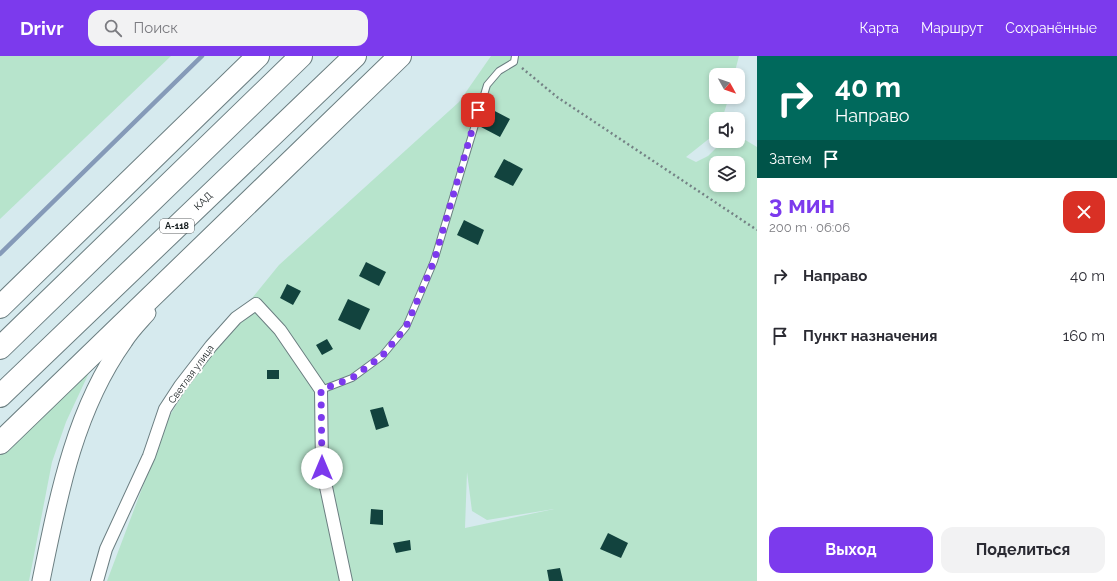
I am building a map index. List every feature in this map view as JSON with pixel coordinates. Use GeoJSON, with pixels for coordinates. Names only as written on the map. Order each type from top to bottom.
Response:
{"type":"FeatureCollection","features":[{"type":"Feature","properties":{"kind":"highway"},"geometry":{"type":"LineString","coordinates":[[0,307],[258,56]]}},
{"type":"Feature","properties":{"kind":"highway"},"geometry":{"type":"LineString","coordinates":[[0,348],[301,56]]}},
{"type":"Feature","properties":{"kind":"highway","name":"КАД"},"geometry":{"type":"LineString","coordinates":[[0,396],[355,56]]}},
{"type":"Feature","properties":{"kind":"highway"},"geometry":{"type":"LineString","coordinates":[[0,444],[400,56]]}},
{"type":"Feature","properties":{"kind":"main road"},"geometry":{"type":"LineString","coordinates":[[41,581],[57,504],[68,463],[89,404],[98,384],[124,340],[203,247]]}},
{"type":"Feature","properties":{"kind":"street","name":"Светлая улица"},"geometry":{"type":"LineString","coordinates":[[97,581],[106,549],[149,456],[165,409],[200,359],[236,318],[256,304],[280,330],[321,390]]}},
{"type":"Feature","properties":{"kind":"street"},"geometry":{"type":"LineString","coordinates":[[321,390],[322,468],[346,581]]}},
{"type":"Feature","properties":{"kind":"lane"},"geometry":{"type":"LineString","coordinates":[[321,390],[352,378],[382,356],[406,327],[434,261],[487,85],[499,71],[514,59]]}},
{"type":"Feature","properties":{"kind":"path"},"geometry":{"type":"LineString","coordinates":[[514,59],[557,97],[757,230]]}},
{"type":"Feature","properties":{"kind":"green space"},"geometry":{"type":"Polygon","coordinates":[[[0,56],[171,56],[0,219],[0,56]]]}},
{"type":"Feature","properties":{"kind":"green space"},"geometry":{"type":"Polygon","coordinates":[[[491,56],[739,56],[736,68],[709,68],[709,104],[727,104],[724,112],[709,112],[709,139],[686,157],[696,162],[708,156],[716,148],[745,148],[745,140],[757,147],[757,581],[107,581],[169,417],[211,346],[279,265],[459,102],[491,56]],[[467,472],[465,528],[554,509],[487,520],[472,511],[467,472]]]}},
{"type":"Feature","properties":{"kind":"green space"},"geometry":{"type":"Polygon","coordinates":[[[94,362],[66,422],[52,462],[29,581],[0,581],[0,451],[94,362]]]}},
{"type":"Feature","properties":{"kind":"building"},"geometry":{"type":"Polygon","coordinates":[[[491,109],[510,119],[500,137],[481,127],[491,109]]]}},
{"type":"Feature","properties":{"kind":"building"},"geometry":{"type":"Polygon","coordinates":[[[504,159],[523,169],[513,186],[494,177],[504,159]]]}},
{"type":"Feature","properties":{"kind":"building"},"geometry":{"type":"Polygon","coordinates":[[[464,220],[484,230],[478,245],[457,235],[464,220]]]}},
{"type":"Feature","properties":{"kind":"building"},"geometry":{"type":"Polygon","coordinates":[[[366,262],[386,272],[379,286],[359,276],[366,262]]]}},
{"type":"Feature","properties":{"kind":"building"},"geometry":{"type":"Polygon","coordinates":[[[287,284],[301,291],[293,305],[280,298],[287,284]]]}},
{"type":"Feature","properties":{"kind":"building"},"geometry":{"type":"Polygon","coordinates":[[[348,299],[370,309],[360,330],[338,320],[348,299]]]}},
{"type":"Feature","properties":{"kind":"building"},"geometry":{"type":"Polygon","coordinates":[[[327,339],[333,349],[322,355],[316,345],[327,339]]]}},
{"type":"Feature","properties":{"kind":"building"},"geometry":{"type":"Polygon","coordinates":[[[267,370],[279,370],[279,379],[267,379],[267,370]]]}},
{"type":"Feature","properties":{"kind":"building"},"geometry":{"type":"Polygon","coordinates":[[[383,407],[389,426],[376,430],[370,410],[383,407]]]}},
{"type":"Feature","properties":{"kind":"building"},"geometry":{"type":"Polygon","coordinates":[[[371,509],[383,510],[383,525],[370,524],[371,509]]]}},
{"type":"Feature","properties":{"kind":"building"},"geometry":{"type":"Polygon","coordinates":[[[608,533],[628,543],[621,558],[600,549],[608,533]]]}},
{"type":"Feature","properties":{"kind":"building"},"geometry":{"type":"Polygon","coordinates":[[[410,540],[411,550],[396,553],[393,543],[410,540]]]}},
{"type":"Feature","properties":{"kind":"building"},"geometry":{"type":"Polygon","coordinates":[[[560,568],[563,581],[549,581],[547,570],[560,568]]]}},
{"type":"Feature","properties":{"kind":"waterway"},"geometry":{"type":"LineString","coordinates":[[0,254],[202,56]]}},
{"type":"Feature","properties":{"kind":"route"},"geometry":{"type":"LineString","coordinates":[[322,468],[321,390],[352,378],[382,356],[406,327],[434,261],[478,110]]}}]}
